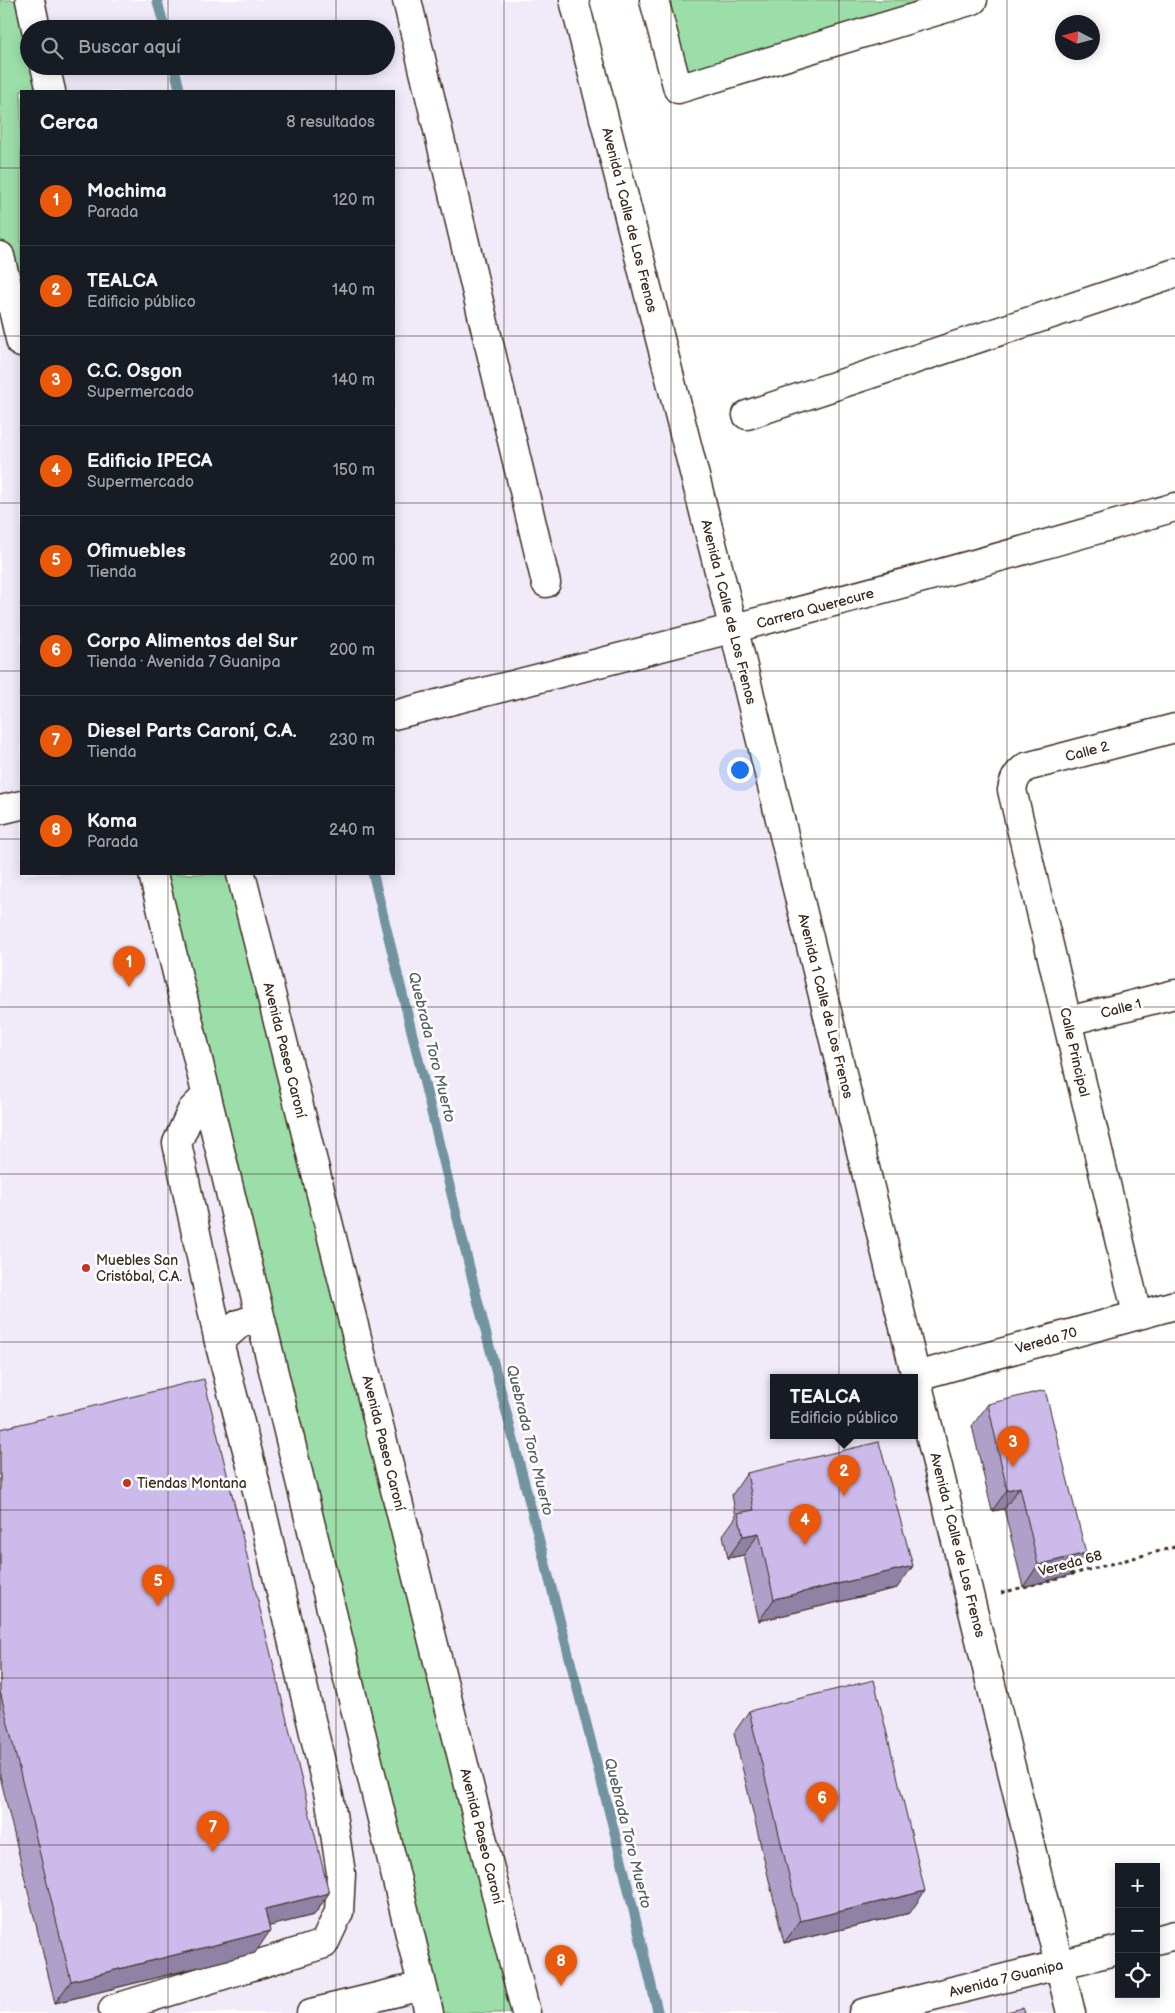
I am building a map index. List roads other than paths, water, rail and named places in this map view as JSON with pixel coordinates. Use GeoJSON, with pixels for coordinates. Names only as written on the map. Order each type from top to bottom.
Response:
{"type":"FeatureCollection","features":[{"type":"Feature","properties":{"kind":"street"},"geometry":{"type":"LineString","coordinates":[[30,0],[34,20]]}},
{"type":"Feature","properties":{"kind":"street"},"geometry":{"type":"LineString","coordinates":[[408,0],[546,583]]}},
{"type":"Feature","properties":{"kind":"street","name":"Avenida 1 Calle de Los Frenos"},"geometry":{"type":"LineString","coordinates":[[574,0],[734,630],[917,1374]]}},
{"type":"Feature","properties":{"kind":"street"},"geometry":{"type":"LineString","coordinates":[[654,0],[678,89],[973,0]]}},
{"type":"Feature","properties":{"kind":"street"},"geometry":{"type":"LineString","coordinates":[[47,75],[51,90]]}},
{"type":"Feature","properties":{"kind":"street"},"geometry":{"type":"LineString","coordinates":[[0,256],[20,339]]}},
{"type":"Feature","properties":{"kind":"street"},"geometry":{"type":"LineString","coordinates":[[747,415],[1175,274]]}},
{"type":"Feature","properties":{"kind":"street","name":"Carrera Querecure"},"geometry":{"type":"LineString","coordinates":[[395,715],[734,630],[1015,554],[1175,508]]}},
{"type":"Feature","properties":{"kind":"street","name":"Calle 2"},"geometry":{"type":"LineString","coordinates":[[1012,790],[1018,773],[1026,767],[1175,728]]}},
{"type":"Feature","properties":{"kind":"street","name":"Calle Principal"},"geometry":{"type":"LineString","coordinates":[[1012,790],[1137,1314]]}},
{"type":"Feature","properties":{"kind":"street"},"geometry":{"type":"LineString","coordinates":[[0,810],[20,805]]}},
{"type":"Feature","properties":{"kind":"street"},"geometry":{"type":"LineString","coordinates":[[153,875],[429,2013]]}},
{"type":"Feature","properties":{"kind":"street","name":"Avenida Paseo Caroní"},"geometry":{"type":"LineString","coordinates":[[241,875],[526,2013]]}},
{"type":"Feature","properties":{"kind":"street","name":"Calle 1"},"geometry":{"type":"LineString","coordinates":[[1068,1021],[1175,994]]}},
{"type":"Feature","properties":{"kind":"street"},"geometry":{"type":"LineString","coordinates":[[113,2009],[324,1944],[339,1912],[341,1873],[330,1801],[252,1469],[219,1342],[177,1143],[192,1110],[206,1096]]}},
{"type":"Feature","properties":{"kind":"street","name":"Vereda 70"},"geometry":{"type":"LineString","coordinates":[[918,1376],[1175,1305]]}},
{"type":"Feature","properties":{"kind":"street"},"geometry":{"type":"LineString","coordinates":[[219,1342],[239,1324],[260,1317]]}},
{"type":"Feature","properties":{"kind":"street","name":"Avenida 1 Calle de Los Frenos"},"geometry":{"type":"LineString","coordinates":[[918,1380],[1072,2013]]}},
{"type":"Feature","properties":{"kind":"street"},"geometry":{"type":"LineString","coordinates":[[1160,1939],[1175,1935]]}},
{"type":"Feature","properties":{"kind":"street","name":"Avenida 7 Guanipa"},"geometry":{"type":"LineString","coordinates":[[863,2013],[1115,1951]]}},
{"type":"Feature","properties":{"kind":"street"},"geometry":{"type":"LineString","coordinates":[[311,2013],[422,1986]]}},
{"type":"Feature","properties":{"kind":"waterway","name":"Quebrada Toro Muerto"},"geometry":{"type":"LineString","coordinates":[[157,0],[163,20]]}},
{"type":"Feature","properties":{"kind":"waterway","name":"Quebrada Toro Muerto"},"geometry":{"type":"LineString","coordinates":[[176,75],[180,90]]}},
{"type":"Feature","properties":{"kind":"waterway","name":"Quebrada Toro Muerto"},"geometry":{"type":"LineString","coordinates":[[373,875],[478,1302],[622,1862],[658,2013]]}},
{"type":"Feature","properties":{"kind":"place","name":"Mochima"},"geometry":{"type":"Point","coordinates":[129,987]}},
{"type":"Feature","properties":{"kind":"place","name":"Muebles San Cristóbal, C.A."},"geometry":{"type":"Point","coordinates":[86,1268]}},
{"type":"Feature","properties":{"kind":"place","name":"C.C. Osgon"},"geometry":{"type":"Point","coordinates":[1013,1467]}},
{"type":"Feature","properties":{"kind":"place","name":"Tiendas Montana"},"geometry":{"type":"Point","coordinates":[127,1483]}},
{"type":"Feature","properties":{"kind":"place","name":"TEALCA"},"geometry":{"type":"Point","coordinates":[844,1496]}},
{"type":"Feature","properties":{"kind":"place","name":"Edificio IPECA"},"geometry":{"type":"Point","coordinates":[805,1545]}},
{"type":"Feature","properties":{"kind":"place","name":"Ofimuebles"},"geometry":{"type":"Point","coordinates":[158,1606]}},
{"type":"Feature","properties":{"kind":"place","name":"Corpo Alimentos del Sur"},"geometry":{"type":"Point","coordinates":[822,1823]}},
{"type":"Feature","properties":{"kind":"place","name":"Diesel Parts Caroní, C.A."},"geometry":{"type":"Point","coordinates":[213,1852]}},
{"type":"Feature","properties":{"kind":"place","name":"Koma"},"geometry":{"type":"Point","coordinates":[561,1986]}}]}
